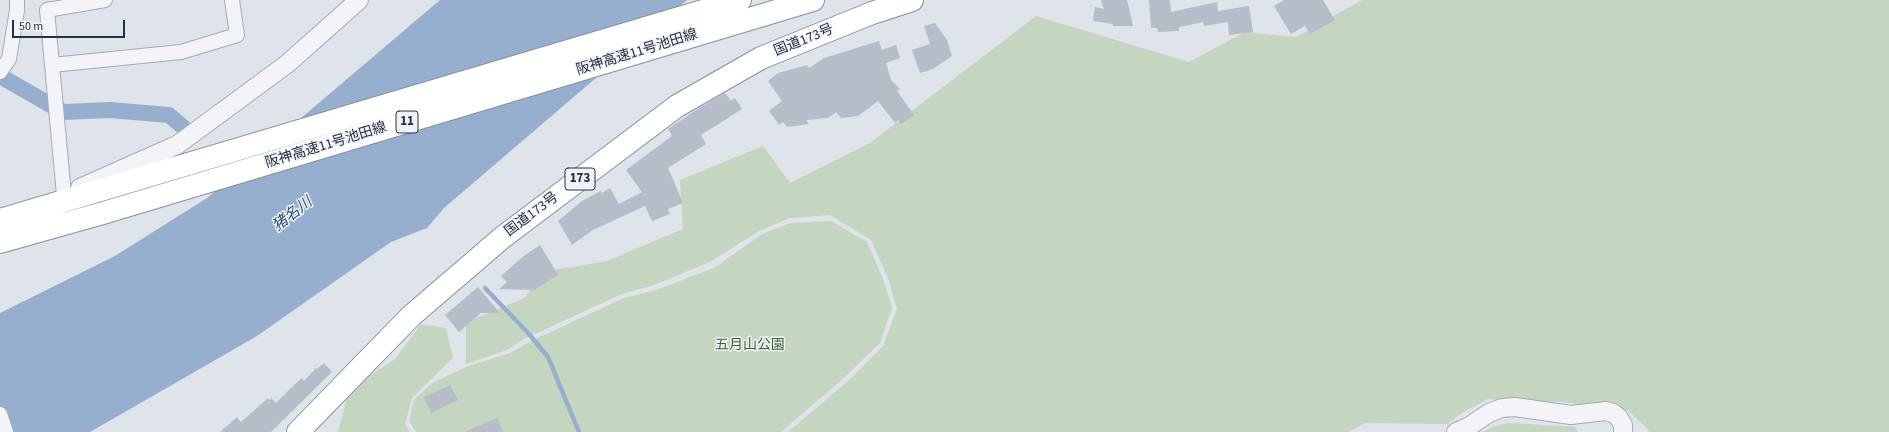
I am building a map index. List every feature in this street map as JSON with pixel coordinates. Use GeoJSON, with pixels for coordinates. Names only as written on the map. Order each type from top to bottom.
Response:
{"type":"FeatureCollection","features":[{"type":"Feature","properties":{"kind":"highway","name":"阪神高速11号池田線"},"geometry":{"type":"LineString","coordinates":[[0,220],[740,0]]}},
{"type":"Feature","properties":{"kind":"highway","name":"阪神高速11号池田線"},"geometry":{"type":"LineString","coordinates":[[0,242],[103,214],[813,0]]}},
{"type":"Feature","properties":{"kind":"highway","name":"国道173号"},"geometry":{"type":"LineString","coordinates":[[298,432],[411,316],[428,301],[503,237],[677,106],[761,58],[872,13],[912,0]]}},
{"type":"Feature","properties":{"kind":"street"},"geometry":{"type":"LineString","coordinates":[[0,72],[9,59],[17,10],[17,0]]}},
{"type":"Feature","properties":{"kind":"street"},"geometry":{"type":"LineString","coordinates":[[64,195],[46,10],[105,0]]}},
{"type":"Feature","properties":{"kind":"street"},"geometry":{"type":"LineString","coordinates":[[52,65],[181,52],[236,35],[232,0]]}},
{"type":"Feature","properties":{"kind":"street"},"geometry":{"type":"LineString","coordinates":[[0,215],[64,195],[177,145],[287,64],[359,0]]}},
{"type":"Feature","properties":{"kind":"street"},"geometry":{"type":"LineString","coordinates":[[1456,432],[1468,427],[1490,412],[1502,408],[1515,407],[1571,415],[1606,411],[1614,413],[1619,418],[1623,425],[1623,432]]}},
{"type":"Feature","properties":{"kind":"street"},"geometry":{"type":"LineString","coordinates":[[0,414],[6,432]]}},
{"type":"Feature","properties":{"kind":"green space"},"geometry":{"type":"Polygon","coordinates":[[[1362,0],[1889,0],[1889,432],[1649,432],[1647,428],[1627,410],[1562,402],[1488,399],[1465,411],[1447,424],[1365,423],[1348,432],[788,432],[848,381],[883,346],[897,309],[888,278],[871,240],[830,215],[790,218],[759,231],[710,262],[654,285],[622,294],[524,339],[507,350],[466,364],[466,322],[525,298],[542,272],[607,261],[683,229],[680,180],[763,146],[790,183],[870,143],[1036,16],[1189,62],[1245,32],[1296,37],[1362,0]]]}},
{"type":"Feature","properties":{"kind":"green space","name":"五月山公園"},"geometry":{"type":"Polygon","coordinates":[[[831,221],[867,242],[884,281],[892,308],[880,343],[844,378],[781,432],[416,432],[409,421],[414,400],[432,383],[469,366],[510,353],[531,341],[624,298],[656,290],[714,268],[762,234],[791,223],[831,221]]]}},
{"type":"Feature","properties":{"kind":"green space"},"geometry":{"type":"Polygon","coordinates":[[[421,324],[446,328],[453,358],[412,398],[405,425],[410,432],[338,432],[349,390],[395,359],[421,324]]]}},
{"type":"Feature","properties":{"kind":"green space"},"geometry":{"type":"Polygon","coordinates":[[[1508,423],[1575,427],[1578,432],[1483,432],[1493,427],[1508,423]]]}},
{"type":"Feature","properties":{"kind":"water","name":"猪名川"},"geometry":{"type":"Polygon","coordinates":[[[440,0],[687,0],[444,208],[427,228],[391,242],[257,336],[90,432],[0,432],[0,313],[115,256],[207,198],[440,0]]]}},
{"type":"Feature","properties":{"kind":"building"},"geometry":{"type":"Polygon","coordinates":[[[1101,0],[1127,0],[1133,26],[1113,26],[1113,24],[1093,21],[1095,7],[1104,9],[1101,0]]]}},
{"type":"Feature","properties":{"kind":"building"},"geometry":{"type":"Polygon","coordinates":[[[1149,0],[1170,0],[1171,12],[1217,2],[1218,11],[1249,6],[1253,32],[1229,35],[1228,22],[1204,26],[1203,22],[1179,27],[1179,31],[1158,32],[1157,28],[1151,28],[1149,0]]]}},
{"type":"Feature","properties":{"kind":"building"},"geometry":{"type":"Polygon","coordinates":[[[1284,0],[1323,0],[1335,20],[1310,34],[1305,26],[1291,34],[1274,6],[1284,0]]]}},
{"type":"Feature","properties":{"kind":"building"},"geometry":{"type":"Polygon","coordinates":[[[935,23],[947,40],[952,56],[933,69],[920,73],[912,50],[930,44],[924,26],[935,23]]]}},
{"type":"Feature","properties":{"kind":"building"},"geometry":{"type":"Polygon","coordinates":[[[879,41],[882,50],[896,45],[900,58],[886,63],[891,80],[900,89],[897,91],[914,115],[901,124],[898,120],[895,123],[878,101],[858,116],[841,118],[836,112],[828,118],[806,120],[809,124],[787,127],[783,122],[779,125],[769,111],[782,101],[768,81],[778,73],[807,65],[809,68],[824,58],[879,41]]]}},
{"type":"Feature","properties":{"kind":"building"},"geometry":{"type":"Polygon","coordinates":[[[725,93],[731,101],[735,98],[742,109],[701,135],[706,144],[668,168],[683,203],[668,209],[670,214],[652,221],[645,206],[593,230],[572,245],[558,221],[582,201],[601,191],[602,193],[610,188],[619,204],[642,192],[626,170],[672,136],[668,129],[699,108],[725,93]]]}},
{"type":"Feature","properties":{"kind":"building"},"geometry":{"type":"Polygon","coordinates":[[[540,245],[558,275],[534,290],[499,289],[507,282],[501,276],[525,255],[540,245]]]}},
{"type":"Feature","properties":{"kind":"building"},"geometry":{"type":"Polygon","coordinates":[[[478,287],[500,313],[481,313],[459,332],[445,315],[478,287]]]}},
{"type":"Feature","properties":{"kind":"building"},"geometry":{"type":"Polygon","coordinates":[[[324,363],[332,372],[271,432],[220,432],[237,417],[241,422],[268,398],[269,400],[271,398],[276,403],[302,378],[304,381],[316,368],[317,369],[324,363]]]}},
{"type":"Feature","properties":{"kind":"building"},"geometry":{"type":"Polygon","coordinates":[[[450,385],[458,400],[431,413],[424,397],[450,385]]]}},
{"type":"Feature","properties":{"kind":"building"},"geometry":{"type":"Polygon","coordinates":[[[497,418],[503,432],[465,432],[497,418]]]}},
{"type":"Feature","properties":{"kind":"waterway"},"geometry":{"type":"LineString","coordinates":[[0,76],[63,112],[110,110],[169,115],[183,127]]}},
{"type":"Feature","properties":{"kind":"waterway"},"geometry":{"type":"LineString","coordinates":[[485,288],[529,334],[548,357],[579,432]]}}]}
